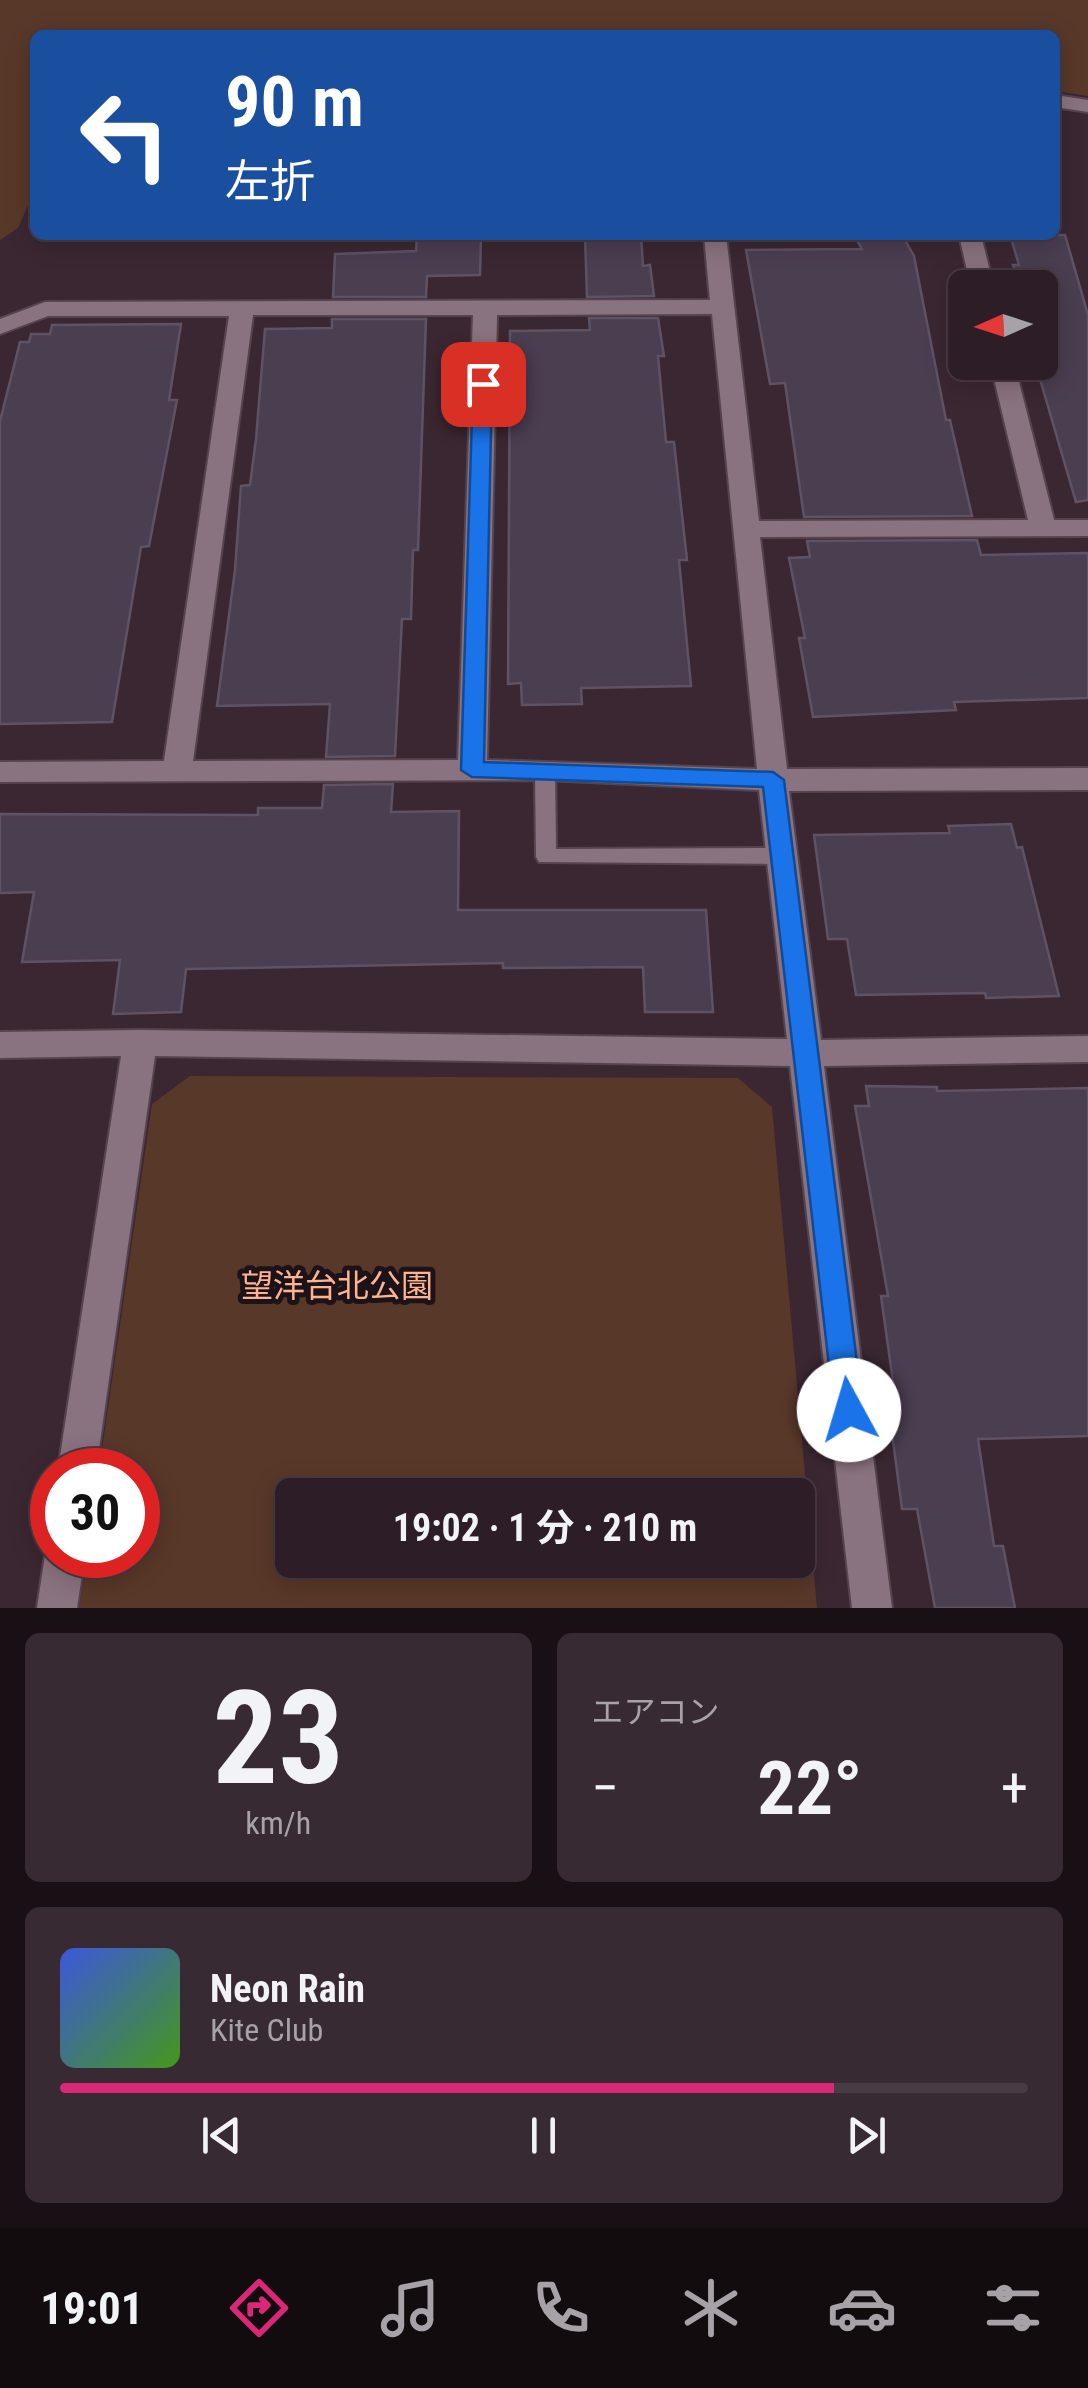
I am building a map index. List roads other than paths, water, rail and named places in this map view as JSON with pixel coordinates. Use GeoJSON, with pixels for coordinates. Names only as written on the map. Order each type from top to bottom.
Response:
{"type":"FeatureCollection","features":[{"type":"Feature","properties":{"kind":"street"},"geometry":{"type":"LineString","coordinates":[[1060,102],[1088,106]]}},
{"type":"Feature","properties":{"kind":"street"},"geometry":{"type":"LineString","coordinates":[[715,240],[773,780],[872,1608]]}},
{"type":"Feature","properties":{"kind":"street"},"geometry":{"type":"LineString","coordinates":[[971,240],[979,270]]}},
{"type":"Feature","properties":{"kind":"street"},"geometry":{"type":"LineString","coordinates":[[472,770],[485,306]]}},
{"type":"Feature","properties":{"kind":"street"},"geometry":{"type":"LineString","coordinates":[[0,326],[45,308],[722,307]]}},
{"type":"Feature","properties":{"kind":"street"},"geometry":{"type":"LineString","coordinates":[[177,771],[242,308]]}},
{"type":"Feature","properties":{"kind":"street"},"geometry":{"type":"LineString","coordinates":[[1007,380],[1044,528]]}},
{"type":"Feature","properties":{"kind":"street"},"geometry":{"type":"LineString","coordinates":[[746,529],[1088,528]]}},
{"type":"Feature","properties":{"kind":"street"},"geometry":{"type":"LineString","coordinates":[[0,772],[545,770],[773,780],[1088,779]]}},
{"type":"Feature","properties":{"kind":"street"},"geometry":{"type":"LineString","coordinates":[[80,1448],[140,1044]]}},
{"type":"Feature","properties":{"kind":"street"},"geometry":{"type":"LineString","coordinates":[[0,1045],[808,1053],[1088,1049]]}},
{"type":"Feature","properties":{"kind":"street"},"geometry":{"type":"LineString","coordinates":[[57,1608],[61,1578]]}},
{"type":"Feature","properties":{"kind":"lane"},"geometry":{"type":"LineString","coordinates":[[545,770],[546,857],[782,856]]}},
{"type":"Feature","properties":{"kind":"park label","name":"望洋台北公園"},"geometry":{"type":"Point","coordinates":[337,1286]}}]}
